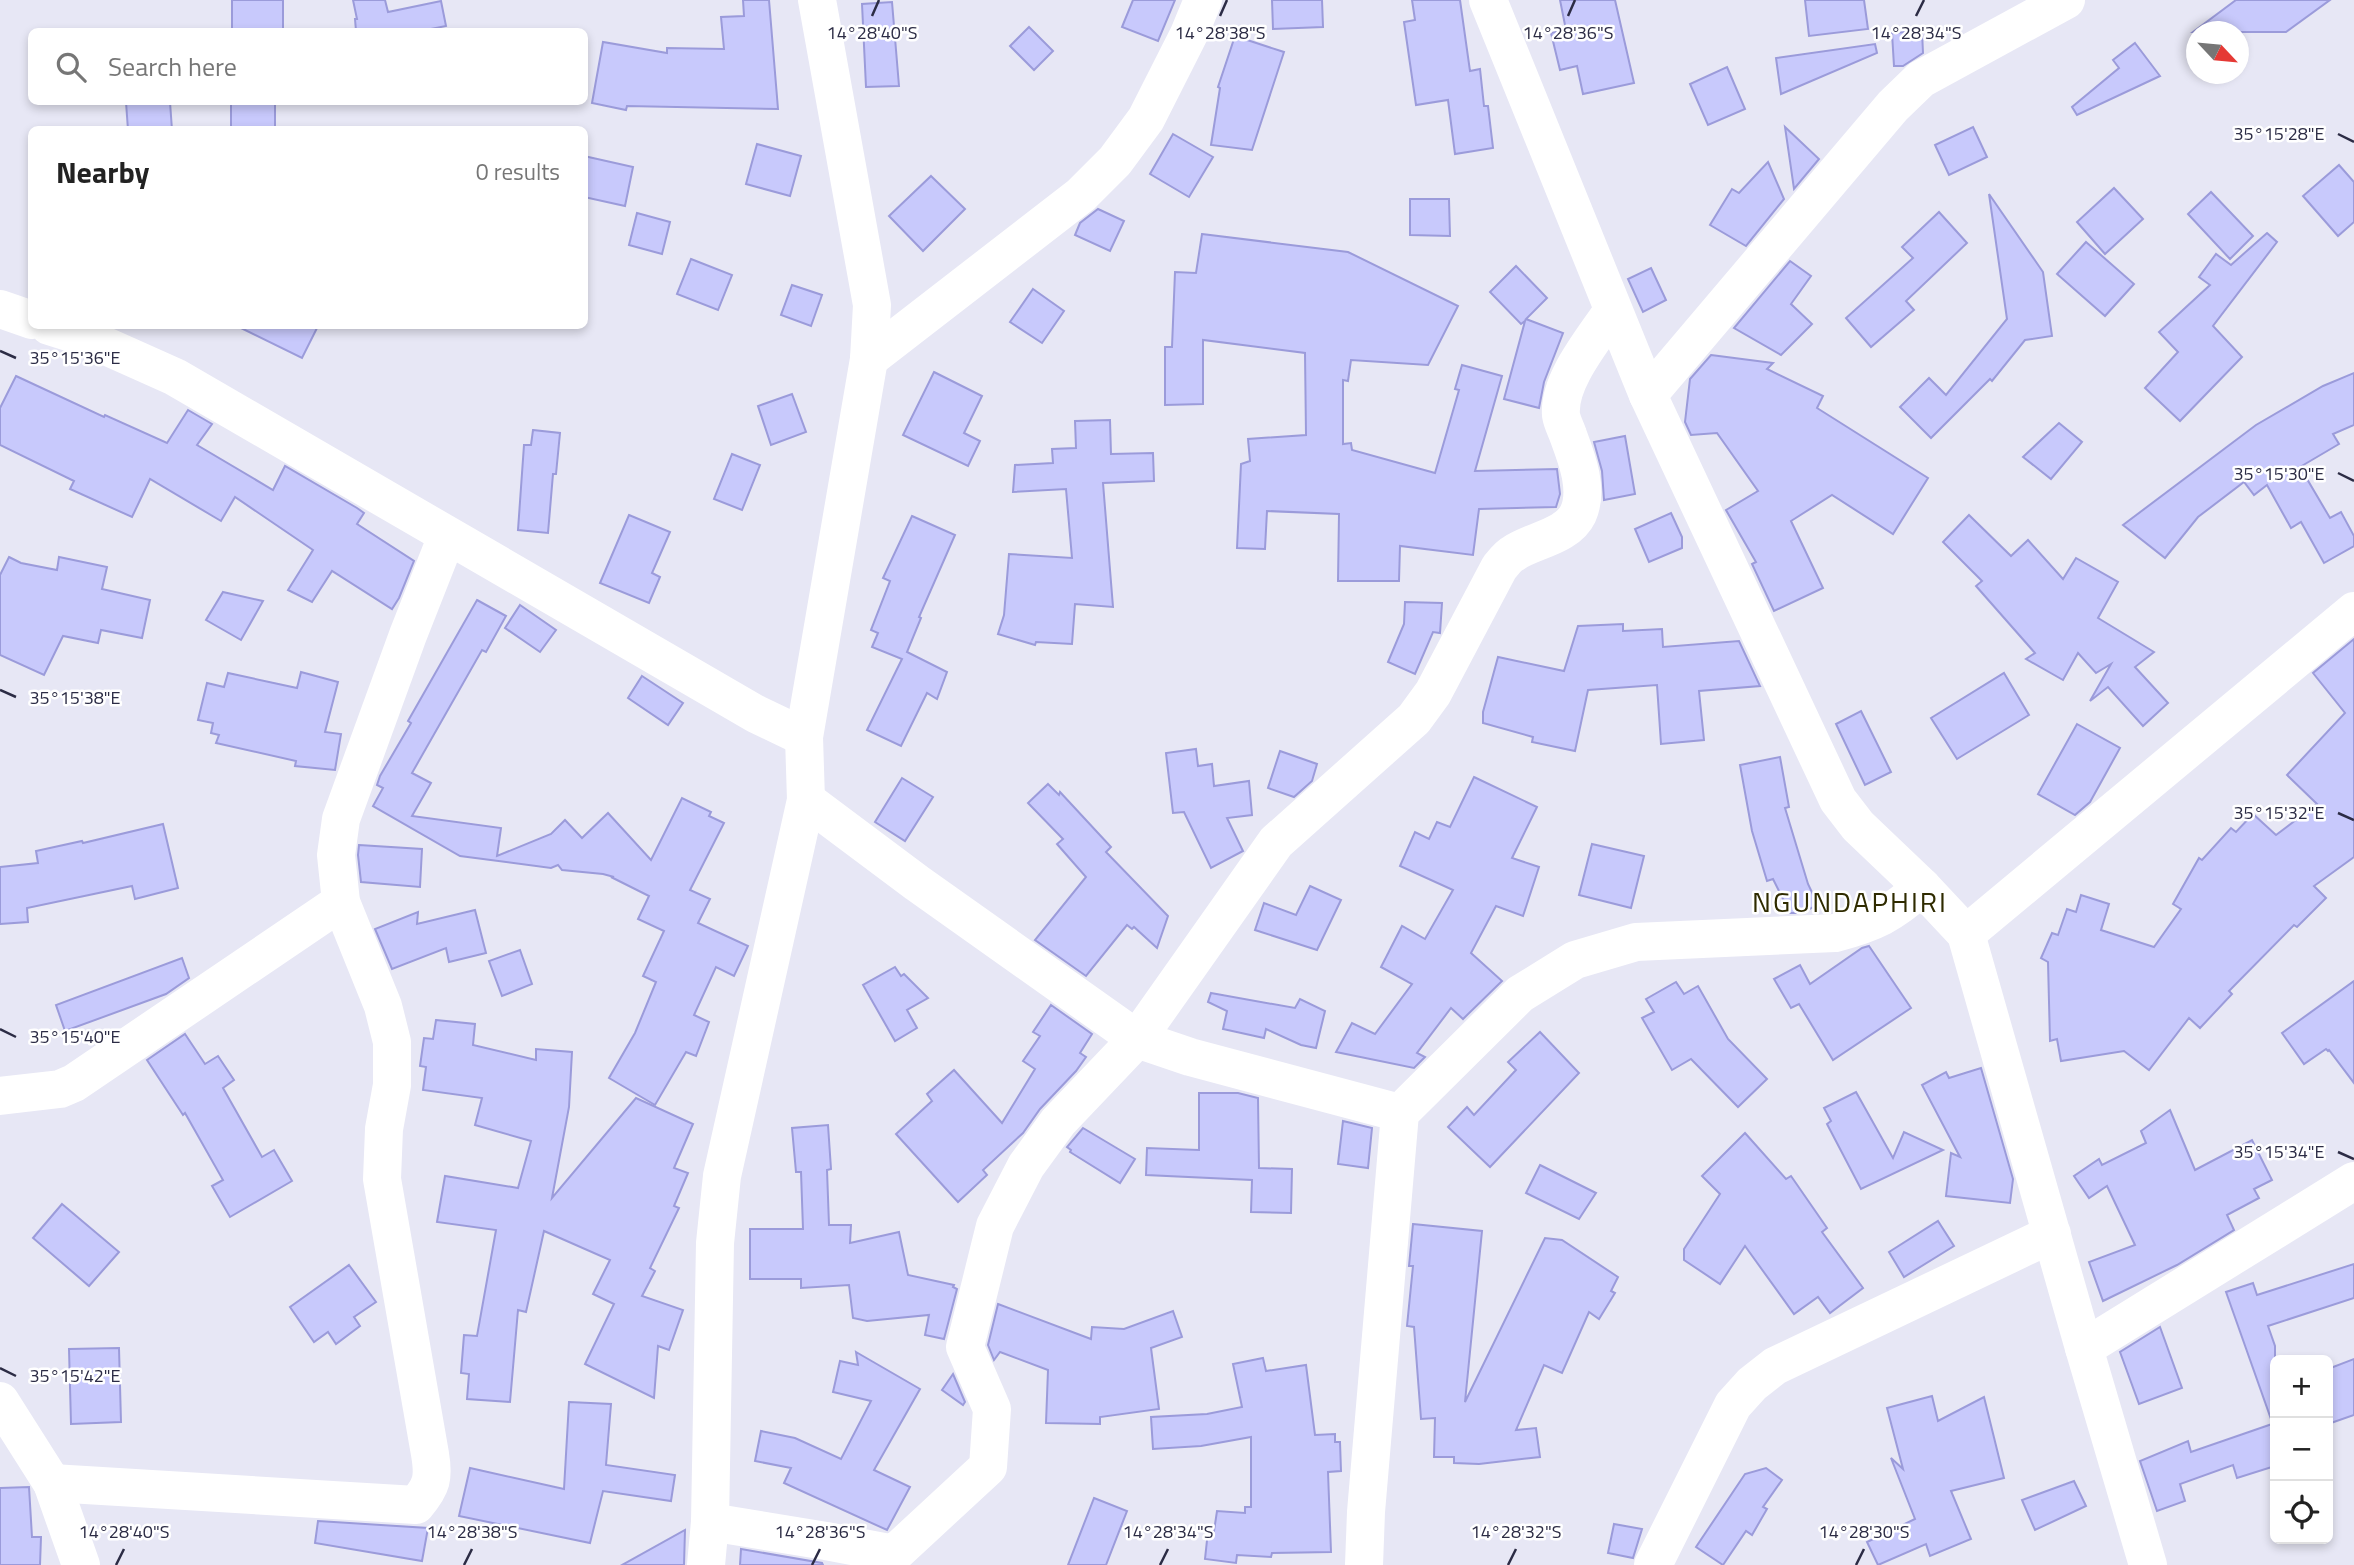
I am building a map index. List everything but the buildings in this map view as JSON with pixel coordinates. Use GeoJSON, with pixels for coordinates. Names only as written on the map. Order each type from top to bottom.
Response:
{"type":"FeatureCollection","features":[{"type":"Feature","properties":{"kind":"street"},"geometry":{"type":"LineString","coordinates":[[706,1565],[710,1521],[715,1243],[722,1176],[806,800],[804,737],[869,359],[872,305],[817,0]]}},
{"type":"Feature","properties":{"kind":"street"},"geometry":{"type":"LineString","coordinates":[[869,359],[1081,195],[1115,161],[1146,119],[1203,0]]}},
{"type":"Feature","properties":{"kind":"street"},"geometry":{"type":"LineString","coordinates":[[1488,0],[1648,396],[1838,800],[1858,826],[1922,887],[1966,934],[2148,1565]]}},
{"type":"Feature","properties":{"kind":"street"},"geometry":{"type":"LineString","coordinates":[[1648,396],[1892,106],[1921,79],[2066,0]]}},
{"type":"Feature","properties":{"kind":"street"},"geometry":{"type":"LineString","coordinates":[[0,309],[28,319]]}},
{"type":"Feature","properties":{"kind":"street"},"geometry":{"type":"LineString","coordinates":[[710,1521],[894,1554],[988,1467],[992,1409],[964,1347],[995,1226],[1026,1166],[1058,1122],[1137,1039],[1276,842],[1414,719],[1433,693],[1499,568],[1513,553],[1560,531],[1578,514],[1583,489],[1561,415],[1564,393],[1573,370],[1613,310]]}},
{"type":"Feature","properties":{"kind":"street"},"geometry":{"type":"LineString","coordinates":[[58,329],[90,339],[175,377],[756,714],[804,737]]}},
{"type":"Feature","properties":{"kind":"street"},"geometry":{"type":"LineString","coordinates":[[52,1483],[416,1505],[428,1490],[433,1473],[383,1179],[384,1129],[392,1085],[392,1042],[383,1006],[341,902],[336,855],[341,819],[447,536]]}},
{"type":"Feature","properties":{"kind":"street"},"geometry":{"type":"LineString","coordinates":[[1966,934],[2354,611]]}},
{"type":"Feature","properties":{"kind":"street"},"geometry":{"type":"LineString","coordinates":[[806,800],[1137,1039],[1190,1057],[1400,1113]]}},
{"type":"Feature","properties":{"kind":"street"},"geometry":{"type":"LineString","coordinates":[[1364,1565],[1367,1499],[1400,1113],[1520,994],[1575,960],[1636,942],[1835,933],[1864,926],[1886,916],[1922,887]]}},
{"type":"Feature","properties":{"kind":"street"},"geometry":{"type":"LineString","coordinates":[[0,1096],[60,1089],[74,1083],[341,902]]}},
{"type":"Feature","properties":{"kind":"street"},"geometry":{"type":"LineString","coordinates":[[2084,1349],[2354,1181]]}},
{"type":"Feature","properties":{"kind":"street"},"geometry":{"type":"LineString","coordinates":[[1653,1565],[1733,1405],[1752,1384],[1774,1366],[2053,1234]]}},
{"type":"Feature","properties":{"kind":"street"},"geometry":{"type":"LineString","coordinates":[[0,1401],[52,1483],[81,1565]]}},
{"type":"Feature","properties":{"kind":"district","name":"NGUNDAPHIRI"},"geometry":{"type":"Point","coordinates":[1850,902]}}]}
